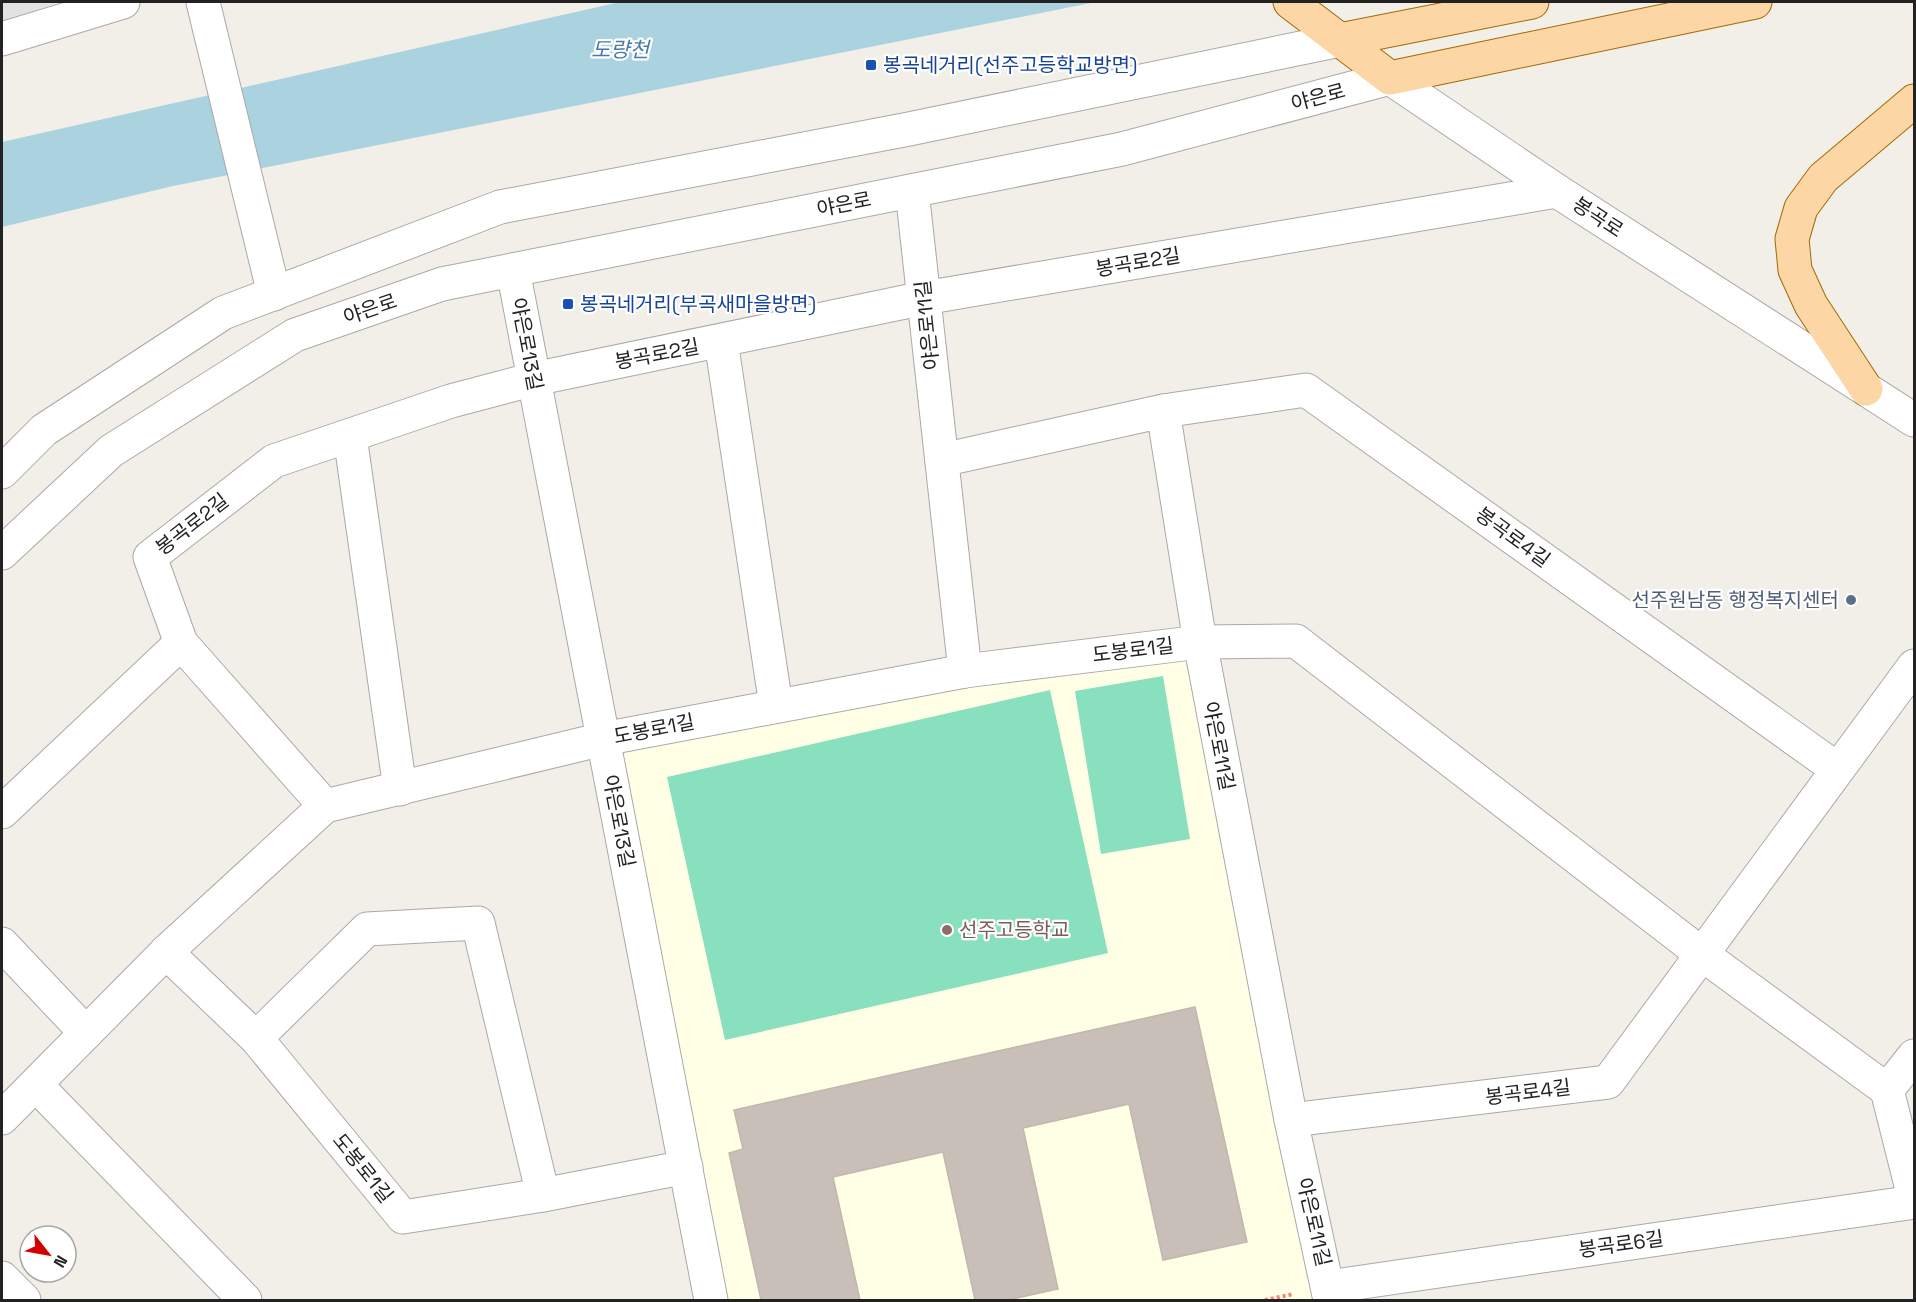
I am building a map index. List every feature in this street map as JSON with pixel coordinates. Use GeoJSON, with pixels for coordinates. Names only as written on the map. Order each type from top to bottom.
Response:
{"type":"FeatureCollection","features":[{"type":"Feature","properties":{"kind":"main road","name":"봉곡로"},"geometry":{"type":"LineString","coordinates":[[1290,2],[1390,78]]}},
{"type":"Feature","properties":{"kind":"main road"},"geometry":{"type":"LineString","coordinates":[[1340,40],[1532,2]]}},
{"type":"Feature","properties":{"kind":"main road","name":"야은로"},"geometry":{"type":"LineString","coordinates":[[1390,78],[1755,2]]}},
{"type":"Feature","properties":{"kind":"main road"},"geometry":{"type":"LineString","coordinates":[[1866,388],[1811,305],[1796,270],[1792,240],[1801,208],[1823,178],[1914,101]]}},
{"type":"Feature","properties":{"kind":"street"},"geometry":{"type":"LineString","coordinates":[[2,39],[123,2]]}},
{"type":"Feature","properties":{"kind":"street"},"geometry":{"type":"LineString","coordinates":[[203,2],[274,294]]}},
{"type":"Feature","properties":{"kind":"street"},"geometry":{"type":"LineString","coordinates":[[2,472],[44,430],[223,313],[500,207],[897,131],[1340,40]]}},
{"type":"Feature","properties":{"kind":"street","name":"야은로"},"geometry":{"type":"LineString","coordinates":[[2,553],[111,452],[295,335],[442,284],[1122,149],[1390,78]]}},
{"type":"Feature","properties":{"kind":"street","name":"봉곡로"},"geometry":{"type":"LineString","coordinates":[[1390,78],[1557,191],[1914,420]]}},
{"type":"Feature","properties":{"kind":"street","name":"야은로11길"},"geometry":{"type":"LineString","coordinates":[[912,191],[965,671]]}},
{"type":"Feature","properties":{"kind":"street","name":"봉곡로2길"},"geometry":{"type":"LineString","coordinates":[[325,806],[181,643],[150,557],[274,461],[451,400],[534,379],[924,298],[1557,191]]}},
{"type":"Feature","properties":{"kind":"street","name":"야은로13길"},"geometry":{"type":"LineString","coordinates":[[513,270],[711,1300]]}},
{"type":"Feature","properties":{"kind":"street","name":"봉곡로2길"},"geometry":{"type":"LineString","coordinates":[[721,341],[776,706]]}},
{"type":"Feature","properties":{"kind":"street","name":"봉곡로4길"},"geometry":{"type":"LineString","coordinates":[[1163,411],[1306,390],[1837,769]]}},
{"type":"Feature","properties":{"kind":"street"},"geometry":{"type":"LineString","coordinates":[[942,460],[1163,411]]}},
{"type":"Feature","properties":{"kind":"street","name":"야은로11길"},"geometry":{"type":"LineString","coordinates":[[1163,411],[1200,642],[1291,1120],[1333,1296]]}},
{"type":"Feature","properties":{"kind":"street"},"geometry":{"type":"LineString","coordinates":[[350,436],[400,789]]}},
{"type":"Feature","properties":{"kind":"street"},"geometry":{"type":"LineString","coordinates":[[1200,642],[1296,640],[1702,956],[1887,1090],[1914,1197]]}},
{"type":"Feature","properties":{"kind":"street","name":"도봉로1길"},"geometry":{"type":"LineString","coordinates":[[2,1118],[166,952],[325,806],[603,739],[776,706],[965,671],[1200,642]]}},
{"type":"Feature","properties":{"kind":"street"},"geometry":{"type":"LineString","coordinates":[[2,812],[181,643]]}},
{"type":"Feature","properties":{"kind":"street","name":"봉곡로4길"},"geometry":{"type":"LineString","coordinates":[[1291,1120],[1608,1082],[1914,666]]}},
{"type":"Feature","properties":{"kind":"street"},"geometry":{"type":"LineString","coordinates":[[256,1038],[367,929],[478,923],[543,1195]]}},
{"type":"Feature","properties":{"kind":"street"},"geometry":{"type":"LineString","coordinates":[[2,944],[86,1033]]}},
{"type":"Feature","properties":{"kind":"street","name":"도봉로1길"},"geometry":{"type":"LineString","coordinates":[[166,952],[256,1038],[403,1217],[543,1195],[686,1167]]}},
{"type":"Feature","properties":{"kind":"street"},"geometry":{"type":"LineString","coordinates":[[1887,1090],[1914,1056]]}},
{"type":"Feature","properties":{"kind":"street"},"geometry":{"type":"LineString","coordinates":[[36,1084],[245,1300]]}},
{"type":"Feature","properties":{"kind":"street","name":"봉곡로6길"},"geometry":{"type":"LineString","coordinates":[[1333,1296],[1914,1202]]}},
{"type":"Feature","properties":{"kind":"street"},"geometry":{"type":"LineString","coordinates":[[2,1278],[24,1300]]}},
{"type":"Feature","properties":{"kind":"shaded area"},"geometry":{"type":"Polygon","coordinates":[[[2,2],[59,2],[2,23],[2,2]]]}},
{"type":"Feature","properties":{"kind":"shaded area","name":"선주고등학교"},"geometry":{"type":"Polygon","coordinates":[[[1200,642],[1330,1300],[712,1300],[603,739],[1200,642]]]}},
{"type":"Feature","properties":{"kind":"green space"},"geometry":{"type":"Polygon","coordinates":[[[1163,676],[1190,839],[1101,854],[1075,691],[1163,676]]]}},
{"type":"Feature","properties":{"kind":"green space"},"geometry":{"type":"Polygon","coordinates":[[[1050,690],[1108,953],[725,1040],[667,777],[1050,690]]]}},
{"type":"Feature","properties":{"kind":"water","name":"도량천"},"geometry":{"type":"Polygon","coordinates":[[[620,2],[1096,2],[173,186],[2,227],[2,142],[620,2]]]}},
{"type":"Feature","properties":{"kind":"building"},"geometry":{"type":"Polygon","coordinates":[[[1195,1007],[1247,1242],[1163,1260],[1129,1104],[1023,1128],[1058,1289],[1008,1300],[975,1300],[943,1152],[833,1177],[860,1300],[761,1300],[729,1153],[743,1149],[734,1110],[1195,1007]]]}},
{"type":"Feature","properties":{"kind":"place","name":"봉곡네거리(선주고등학교방면)"},"geometry":{"type":"Point","coordinates":[871,65]}},
{"type":"Feature","properties":{"kind":"place","name":"봉곡네거리(부곡새마을방면)"},"geometry":{"type":"Point","coordinates":[568,304]}},
{"type":"Feature","properties":{"kind":"place","name":"선주원남동 행정복지센터"},"geometry":{"type":"Point","coordinates":[1851,600]}},
{"type":"Feature","properties":{"kind":"place","name":"선주고등학교"},"geometry":{"type":"Point","coordinates":[947,930]}}]}
